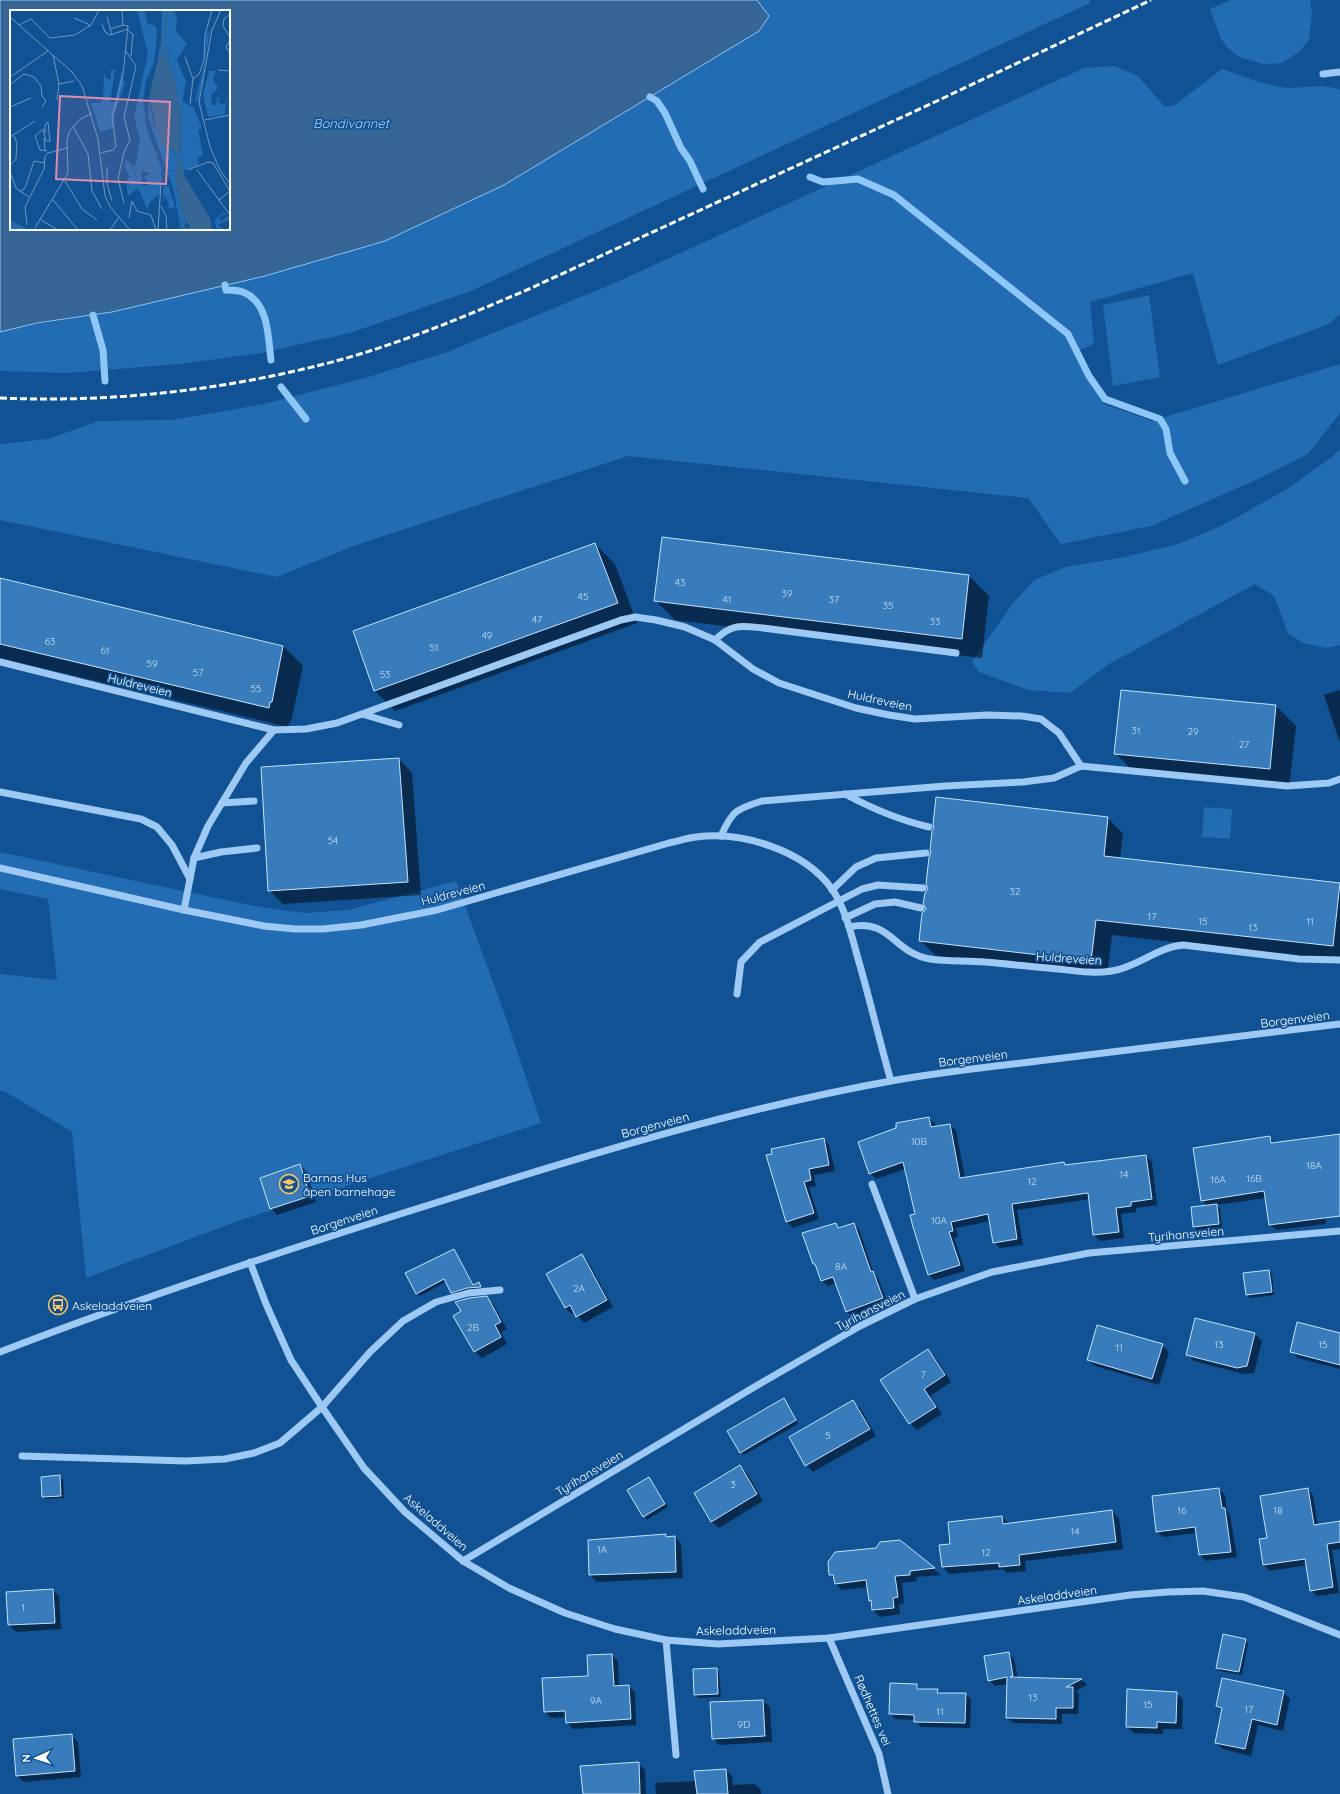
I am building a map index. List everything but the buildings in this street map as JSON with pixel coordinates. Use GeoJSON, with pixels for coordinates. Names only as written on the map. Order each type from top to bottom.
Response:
{"type":"FeatureCollection","features":[{"type":"Feature","properties":{"kind":"street"},"geometry":{"type":"LineString","coordinates":[[1323,74],[1340,72]]}},
{"type":"Feature","properties":{"kind":"street","name":"Huldreveien"},"geometry":{"type":"LineString","coordinates":[[0,662],[274,730],[306,729],[337,723],[620,620],[635,618],[656,620],[685,627],[716,640],[753,669],[779,683],[856,708],[889,716],[916,718],[987,715],[1022,716],[1041,719],[1059,732],[1081,766]]}},
{"type":"Feature","properties":{"kind":"street"},"geometry":{"type":"LineString","coordinates":[[716,640],[726,629],[749,627],[956,653]]}},
{"type":"Feature","properties":{"kind":"street"},"geometry":{"type":"LineString","coordinates":[[362,714],[399,725]]}},
{"type":"Feature","properties":{"kind":"street"},"geometry":{"type":"LineString","coordinates":[[184,910],[194,858],[208,826],[246,763],[274,730]]}},
{"type":"Feature","properties":{"kind":"street"},"geometry":{"type":"LineString","coordinates":[[721,836],[729,818],[741,807],[762,801],[1054,778],[1081,766],[1287,786],[1329,783],[1340,779]]}},
{"type":"Feature","properties":{"kind":"street"},"geometry":{"type":"LineString","coordinates":[[0,792],[141,819],[157,827],[172,846],[190,879]]}},
{"type":"Feature","properties":{"kind":"street"},"geometry":{"type":"LineString","coordinates":[[845,794],[866,805],[911,823],[929,827]]}},
{"type":"Feature","properties":{"kind":"street"},"geometry":{"type":"LineString","coordinates":[[222,803],[254,801]]}},
{"type":"Feature","properties":{"kind":"street","name":"Huldreveien"},"geometry":{"type":"LineString","coordinates":[[0,868],[184,910],[264,926],[323,929],[361,925],[437,910],[669,842],[696,836],[721,836],[751,840],[796,856],[821,877],[832,890],[849,927],[891,1081]]}},
{"type":"Feature","properties":{"kind":"street"},"geometry":{"type":"LineString","coordinates":[[194,858],[221,852],[257,848]]}},
{"type":"Feature","properties":{"kind":"street"},"geometry":{"type":"LineString","coordinates":[[832,890],[856,867],[876,858],[926,853]]}},
{"type":"Feature","properties":{"kind":"street"},"geometry":{"type":"LineString","coordinates":[[737,994],[741,962],[760,942],[862,889],[878,885],[923,888]]}},
{"type":"Feature","properties":{"kind":"street"},"geometry":{"type":"LineString","coordinates":[[845,918],[875,904],[895,902],[921,908]]}},
{"type":"Feature","properties":{"kind":"street","name":"Huldreveien"},"geometry":{"type":"LineString","coordinates":[[849,927],[859,925],[878,928],[910,952],[929,959],[979,962],[1093,973],[1113,971],[1137,964],[1156,952],[1171,946],[1183,945],[1299,959],[1340,960]]}},
{"type":"Feature","properties":{"kind":"street","name":"Borgenveien"},"geometry":{"type":"LineString","coordinates":[[0,1352],[83,1320],[250,1262],[507,1180],[662,1134],[798,1099],[891,1081],[1062,1058],[1340,1024]]}},
{"type":"Feature","properties":{"kind":"street"},"geometry":{"type":"LineString","coordinates":[[872,1184],[915,1299]]}},
{"type":"Feature","properties":{"kind":"street","name":"Tyrihansveien"},"geometry":{"type":"LineString","coordinates":[[463,1561],[756,1386],[860,1326],[915,1299],[992,1272],[1089,1253],[1340,1231]]}},
{"type":"Feature","properties":{"kind":"street","name":"Askeladdveien"},"geometry":{"type":"LineString","coordinates":[[250,1262],[266,1304],[291,1360],[364,1468],[405,1512],[463,1561],[509,1588],[565,1613],[615,1629],[666,1640],[718,1644],[829,1638],[1130,1595],[1203,1591],[1244,1596],[1340,1635]]}},
{"type":"Feature","properties":{"kind":"street"},"geometry":{"type":"LineString","coordinates":[[22,1456],[186,1461],[225,1459],[254,1453],[280,1442],[322,1407],[370,1352],[403,1321],[436,1302],[468,1293],[500,1290]]}},
{"type":"Feature","properties":{"kind":"street","name":"Rødhettes vei"},"geometry":{"type":"LineString","coordinates":[[829,1638],[879,1754],[888,1794]]}},
{"type":"Feature","properties":{"kind":"street"},"geometry":{"type":"LineString","coordinates":[[666,1640],[676,1755]]}},
{"type":"Feature","properties":{"kind":"shaded area"},"geometry":{"type":"Polygon","coordinates":[[[757,0],[1089,0],[1090,3],[471,291],[350,333],[261,353],[180,364],[68,373],[0,371],[0,332],[7,329],[112,312],[265,276],[385,241],[504,185],[700,67],[769,16],[757,0]]]}},
{"type":"Feature","properties":{"kind":"shaded area"},"geometry":{"type":"Polygon","coordinates":[[[1231,0],[1310,0],[1312,13],[1309,40],[1300,51],[1282,63],[1263,64],[1239,57],[1228,48],[1221,39],[1210,9],[1231,0]]]}},
{"type":"Feature","properties":{"kind":"shaded area"},"geometry":{"type":"Polygon","coordinates":[[[1115,66],[1138,76],[1165,107],[1175,105],[1222,69],[1281,87],[1321,86],[1340,90],[1340,314],[1329,324],[1218,365],[1193,273],[1090,302],[1094,344],[1080,350],[1081,367],[1104,404],[1152,421],[1340,364],[1340,413],[1308,454],[1254,481],[1151,526],[1061,544],[1028,498],[628,456],[356,545],[277,577],[0,520],[0,444],[48,439],[99,421],[171,420],[264,404],[365,378],[447,352],[617,282],[1084,68],[1115,66]]]}},
{"type":"Feature","properties":{"kind":"shaded area"},"geometry":{"type":"Polygon","coordinates":[[[1149,295],[1160,377],[1113,386],[1103,305],[1149,295]]]}},
{"type":"Feature","properties":{"kind":"shaded area"},"geometry":{"type":"Polygon","coordinates":[[[1340,449],[1340,645],[1326,648],[1303,643],[1288,633],[1274,596],[1255,584],[1109,664],[1070,693],[1028,690],[979,672],[972,662],[1013,603],[1034,580],[1066,567],[1124,557],[1178,544],[1223,525],[1287,489],[1332,457],[1340,449]]]}},
{"type":"Feature","properties":{"kind":"shaded area"},"geometry":{"type":"Polygon","coordinates":[[[1204,807],[1232,809],[1230,839],[1202,837],[1204,807]]]}},
{"type":"Feature","properties":{"kind":"shaded area"},"geometry":{"type":"Polygon","coordinates":[[[0,852],[265,908],[305,913],[348,910],[456,881],[505,1015],[541,1123],[238,1221],[86,1278],[72,1132],[4,1091],[0,1091],[0,974],[57,980],[48,899],[0,889],[0,852]]]}},
{"type":"Feature","properties":{"kind":"water","name":"Bondivannet"},"geometry":{"type":"Polygon","coordinates":[[[0,0],[757,0],[769,16],[759,31],[504,185],[385,241],[265,276],[112,312],[37,323],[0,332],[0,0]]]}},
{"type":"Feature","properties":{"kind":"waterway"},"geometry":{"type":"LineString","coordinates":[[650,97],[657,101],[665,113],[681,148],[690,161],[703,189]]}},
{"type":"Feature","properties":{"kind":"waterway"},"geometry":{"type":"LineString","coordinates":[[810,177],[823,182],[858,179],[894,195],[1068,334],[1089,376],[1105,399],[1160,419],[1166,429],[1170,453],[1185,481]]}},
{"type":"Feature","properties":{"kind":"waterway"},"geometry":{"type":"LineString","coordinates":[[225,285],[226,290],[243,292],[253,298],[259,305],[266,322],[271,360]]}},
{"type":"Feature","properties":{"kind":"waterway"},"geometry":{"type":"LineString","coordinates":[[93,315],[103,350],[105,381]]}},
{"type":"Feature","properties":{"kind":"waterway"},"geometry":{"type":"LineString","coordinates":[[281,387],[306,419]]}},
{"type":"Feature","properties":{"kind":"railway"},"geometry":{"type":"LineString","coordinates":[[0,398],[42,399],[127,396],[211,387],[295,371],[336,361],[385,346],[458,319],[529,289],[937,101],[1151,0]]}},
{"type":"Feature","properties":{"kind":"place","name":"Barnas Hus åpen barnehage"},"geometry":{"type":"Point","coordinates":[289,1184]}},
{"type":"Feature","properties":{"kind":"place","name":"Askeladdveien"},"geometry":{"type":"Point","coordinates":[58,1305]}}]}
